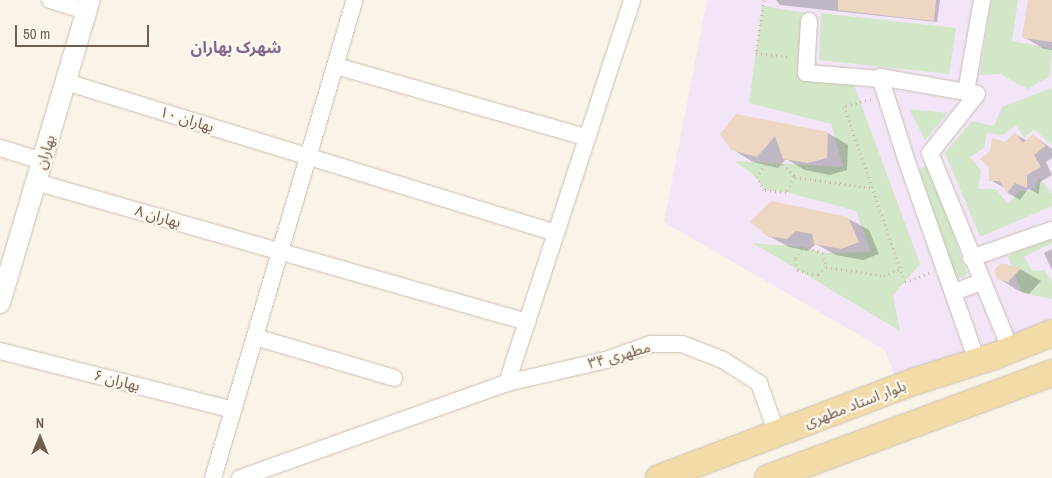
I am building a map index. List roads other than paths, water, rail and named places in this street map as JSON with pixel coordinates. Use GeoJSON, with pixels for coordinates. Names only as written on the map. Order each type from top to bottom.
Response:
{"type":"FeatureCollection","features":[{"type":"Feature","properties":{"kind":"main road","name":"بلوار استاد مطهری"},"geometry":{"type":"LineString","coordinates":[[660,478],[916,381],[1052,333]]}},
{"type":"Feature","properties":{"kind":"main road"},"geometry":{"type":"LineString","coordinates":[[994,355],[1008,389]]}},
{"type":"Feature","properties":{"kind":"main road"},"geometry":{"type":"LineString","coordinates":[[768,478],[1052,373]]}},
{"type":"Feature","properties":{"kind":"street"},"geometry":{"type":"LineString","coordinates":[[50,0],[88,6]]}},
{"type":"Feature","properties":{"kind":"street"},"geometry":{"type":"LineString","coordinates":[[966,92],[982,0]]}},
{"type":"Feature","properties":{"kind":"street"},"geometry":{"type":"LineString","coordinates":[[213,478],[336,66],[349,1]]}},
{"type":"Feature","properties":{"kind":"street"},"geometry":{"type":"LineString","coordinates":[[507,383],[628,1]]}},
{"type":"Feature","properties":{"kind":"street","name":"بهاران"},"geometry":{"type":"LineString","coordinates":[[0,303],[5,268],[36,182],[88,6]]}},
{"type":"Feature","properties":{"kind":"street"},"geometry":{"type":"LineString","coordinates":[[809,21],[806,73],[881,79],[977,94],[930,153],[906,159]]}},
{"type":"Feature","properties":{"kind":"street"},"geometry":{"type":"LineString","coordinates":[[336,66],[585,137]]}},
{"type":"Feature","properties":{"kind":"street"},"geometry":{"type":"LineString","coordinates":[[881,79],[906,159],[954,292],[994,355]]}},
{"type":"Feature","properties":{"kind":"street","name":"بهاران ۱۰"},"geometry":{"type":"LineString","coordinates":[[66,82],[308,155],[556,233]]}},
{"type":"Feature","properties":{"kind":"street"},"geometry":{"type":"LineString","coordinates":[[0,148],[42,161]]}},
{"type":"Feature","properties":{"kind":"street"},"geometry":{"type":"LineString","coordinates":[[930,153],[981,282],[994,355]]}},
{"type":"Feature","properties":{"kind":"street","name":"بهاران ۸"},"geometry":{"type":"LineString","coordinates":[[36,182],[527,322]]}},
{"type":"Feature","properties":{"kind":"street"},"geometry":{"type":"LineString","coordinates":[[972,258],[1052,230]]}},
{"type":"Feature","properties":{"kind":"street"},"geometry":{"type":"LineString","coordinates":[[954,292],[981,282]]}},
{"type":"Feature","properties":{"kind":"street"},"geometry":{"type":"LineString","coordinates":[[255,337],[394,378]]}},
{"type":"Feature","properties":{"kind":"street","name":"مطهری ۳۴"},"geometry":{"type":"LineString","coordinates":[[240,478],[507,383],[606,360],[650,344],[682,344],[723,360],[759,383],[777,434]]}},
{"type":"Feature","properties":{"kind":"street","name":"بهاران ۶"},"geometry":{"type":"LineString","coordinates":[[0,351],[234,410]]}},
{"type":"Feature","properties":{"kind":"district","name":"شهرک بهاران"},"geometry":{"type":"Point","coordinates":[236,47]}}]}
